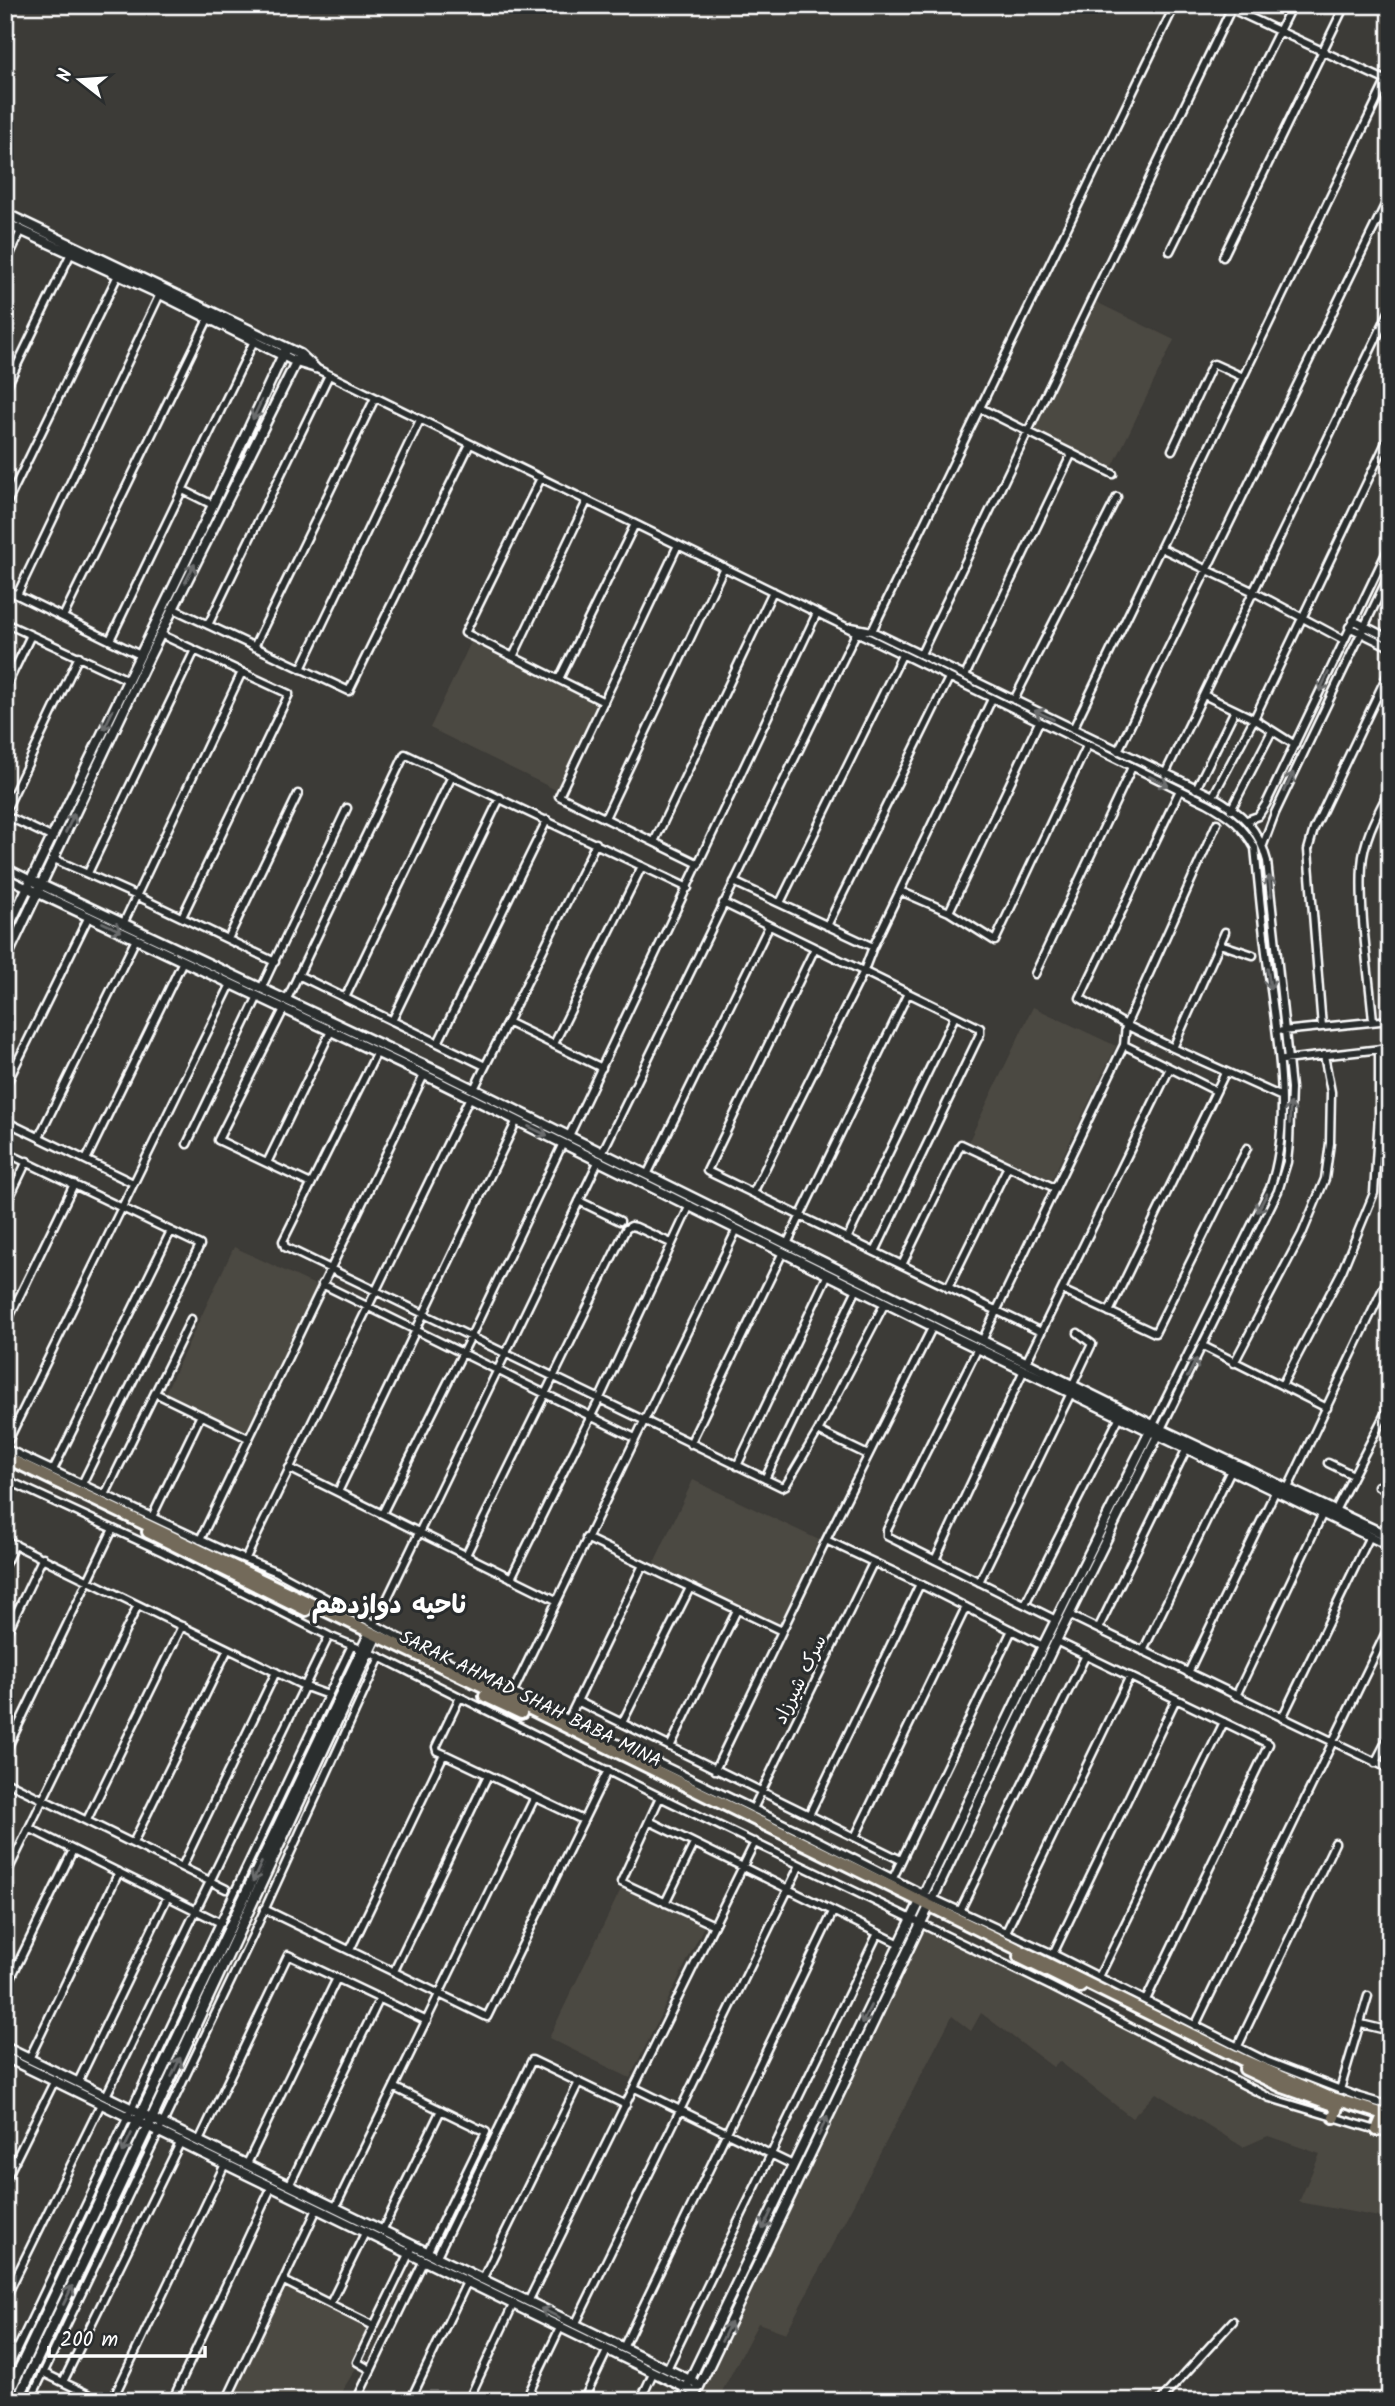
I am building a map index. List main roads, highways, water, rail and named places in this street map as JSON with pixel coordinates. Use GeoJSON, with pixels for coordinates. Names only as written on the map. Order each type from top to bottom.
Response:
{"type":"FeatureCollection","features":[{"type":"Feature","properties":{"kind":"highway"},"geometry":{"type":"LineString","coordinates":[[5,1457],[371,1639],[542,1711],[1272,2074],[1329,2097],[1386,2114]]}},
{"type":"Feature","properties":{"kind":"highway","name":"SARAK AHMAD SHAH BABA MINA"},"geometry":{"type":"LineString","coordinates":[[5,1464],[926,1903]]}},
{"type":"Feature","properties":{"kind":"highway"},"geometry":{"type":"LineString","coordinates":[[926,1903],[1040,1967],[1336,2112],[1386,2114]]}},
{"type":"Feature","properties":{"kind":"highway"},"geometry":{"type":"LineString","coordinates":[[1034,1978],[1040,1967]]}},
{"type":"Feature","properties":{"kind":"main road"},"geometry":{"type":"LineString","coordinates":[[5,2400],[136,2115],[371,1639]]}},
{"type":"Feature","properties":{"kind":"main road"},"geometry":{"type":"LineString","coordinates":[[17,2401],[150,2122],[371,1639]]}},
{"type":"Feature","properties":{"kind":"district","name":"ناحیه دوازدهم"},"geometry":{"type":"Point","coordinates":[389,1604]}}]}
